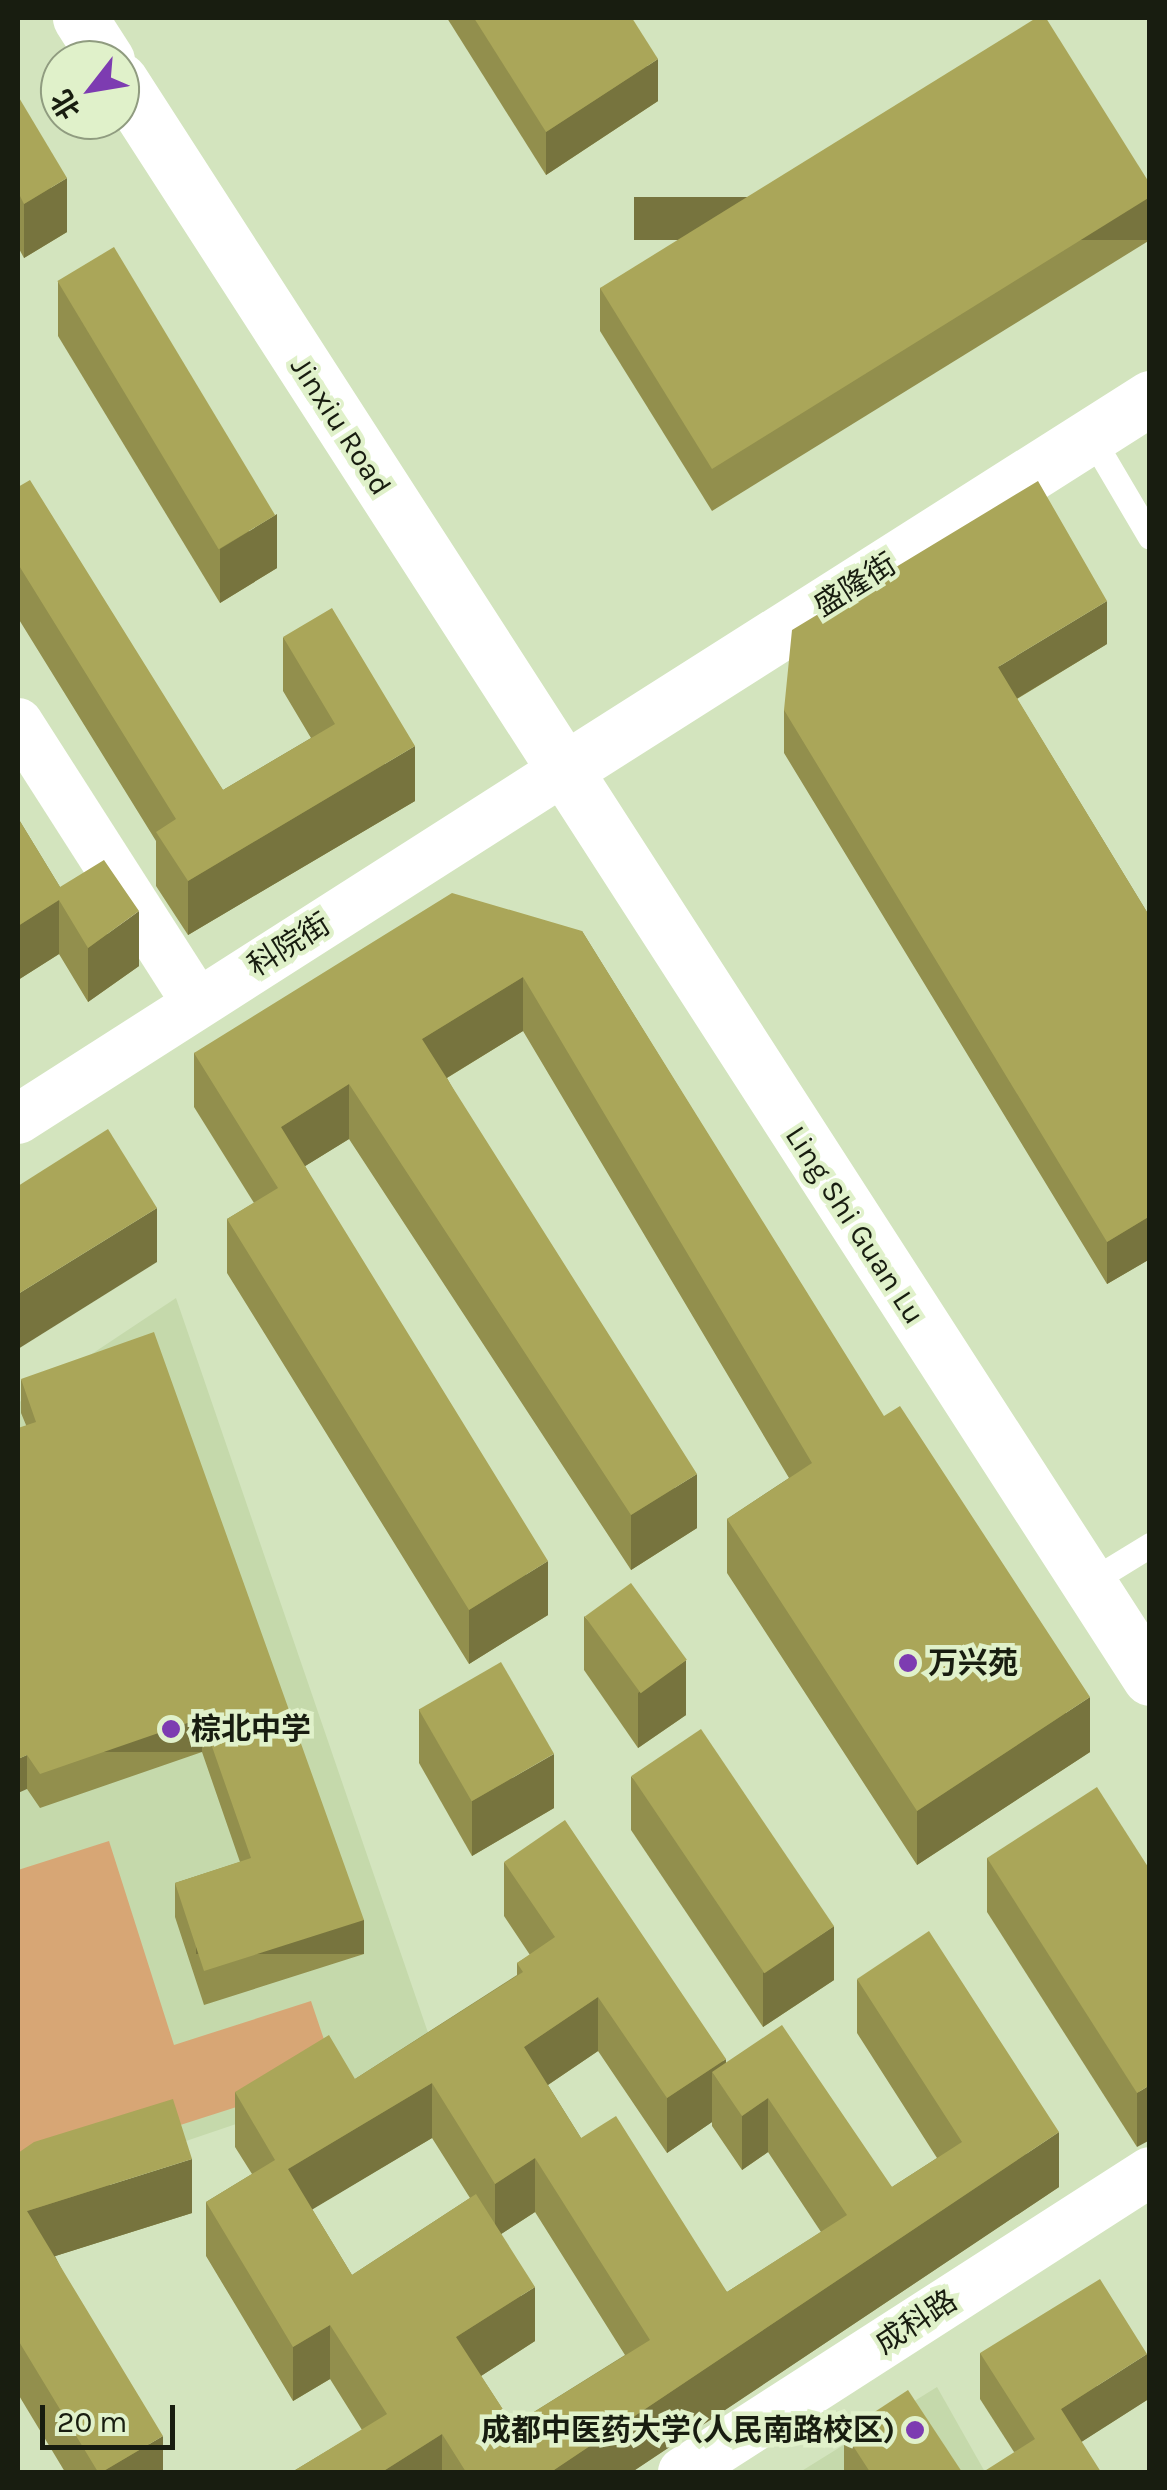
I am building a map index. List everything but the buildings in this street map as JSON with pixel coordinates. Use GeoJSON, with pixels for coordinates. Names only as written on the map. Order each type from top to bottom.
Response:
{"type":"FeatureCollection","features":[{"type":"Feature","properties":{"kind":"main road"},"geometry":{"type":"LineString","coordinates":[[80,18],[95,40]]}},
{"type":"Feature","properties":{"kind":"main road","name":"Jinxiu Road"},"geometry":{"type":"LineString","coordinates":[[140,111],[562,772]]}},
{"type":"Feature","properties":{"kind":"main road","name":"盛隆街"},"geometry":{"type":"LineString","coordinates":[[562,772],[1150,398]]}},
{"type":"Feature","properties":{"kind":"main road","name":"Ling Shi Guan Lu"},"geometry":{"type":"LineString","coordinates":[[562,772],[1150,1678]]}},
{"type":"Feature","properties":{"kind":"street"},"geometry":{"type":"LineString","coordinates":[[18,722],[196,1004]]}},
{"type":"Feature","properties":{"kind":"street","name":"科院街"},"geometry":{"type":"LineString","coordinates":[[18,1119],[562,772]]}},
{"type":"Feature","properties":{"kind":"street","name":"成科路"},"geometry":{"type":"LineString","coordinates":[[683,2472],[1150,2172]]}},
{"type":"Feature","properties":{"kind":"lane"},"geometry":{"type":"LineString","coordinates":[[1090,435],[1150,536]]}},
{"type":"Feature","properties":{"kind":"lane"},"geometry":{"type":"LineString","coordinates":[[1088,1584],[1150,1545]]}},
{"type":"Feature","properties":{"kind":"shaded area","name":"棕北中学"},"geometry":{"type":"Polygon","coordinates":[[[176,1298],[436,2056],[18,2198],[18,1403],[176,1298]]]}},
{"type":"Feature","properties":{"kind":"shaded area"},"geometry":{"type":"Polygon","coordinates":[[[109,1841],[174,2045],[311,2001],[336,2075],[18,2177],[18,1870],[109,1841]]]}},
{"type":"Feature","properties":{"kind":"shaded area","name":"成都中医药大学(人民南路校区)"},"geometry":{"type":"Polygon","coordinates":[[[937,2387],[985,2472],[800,2472],[937,2387]]]}},
{"type":"Feature","properties":{"kind":"place","name":"万兴苑"},"geometry":{"type":"Point","coordinates":[908,1663]}},
{"type":"Feature","properties":{"kind":"place","name":"棕北中学"},"geometry":{"type":"Point","coordinates":[171,1729]}},
{"type":"Feature","properties":{"kind":"place","name":"成都中医药大学(人民南路校区)"},"geometry":{"type":"Point","coordinates":[915,2430]}}]}
